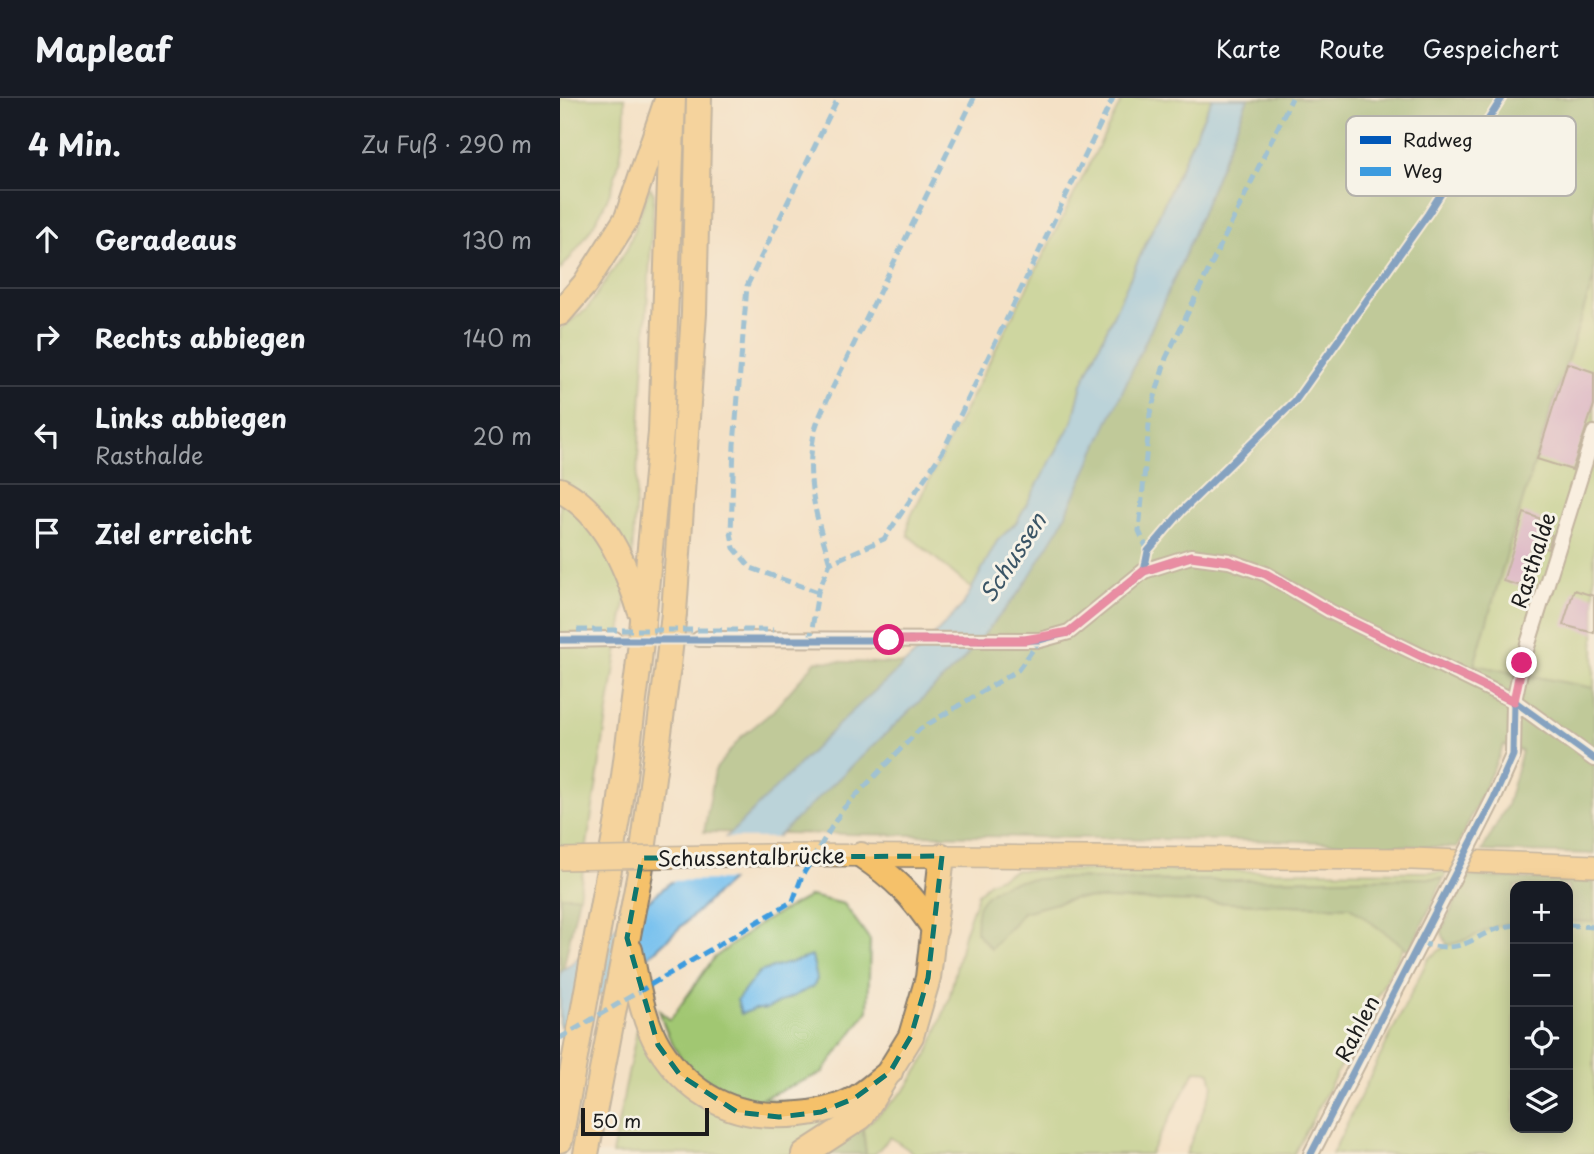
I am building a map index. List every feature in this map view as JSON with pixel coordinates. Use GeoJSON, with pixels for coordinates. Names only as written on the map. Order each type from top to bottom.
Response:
{"type":"FeatureCollection","features":[{"type":"Feature","properties":{"kind":"highway"},"geometry":{"type":"LineString","coordinates":[[560,313],[585,284],[627,218],[668,110]]}},
{"type":"Feature","properties":{"kind":"highway"},"geometry":{"type":"LineString","coordinates":[[560,1140],[603,907],[638,670],[661,432],[668,110]]}},
{"type":"Feature","properties":{"kind":"highway"},"geometry":{"type":"LineString","coordinates":[[586,1154],[639,873],[674,613],[691,393],[698,235],[699,110]]}},
{"type":"Feature","properties":{"kind":"highway"},"geometry":{"type":"LineString","coordinates":[[560,490],[594,518],[616,551],[643,621]]}},
{"type":"Feature","properties":{"kind":"highway"},"geometry":{"type":"LineString","coordinates":[[861,855],[893,877],[914,898],[935,930]]}},
{"type":"Feature","properties":{"kind":"highway"},"geometry":{"type":"LineString","coordinates":[[804,1154],[861,1117],[907,1044],[920,1009],[935,930],[942,856]]}},
{"type":"Feature","properties":{"kind":"highway"},"geometry":{"type":"LineString","coordinates":[[627,938],[642,1004],[658,1045],[680,1075],[705,1096],[737,1112],[779,1117],[821,1112],[855,1098],[890,1072]]}},
{"type":"Feature","properties":{"kind":"main road","name":"Schussentalbrücke"},"geometry":{"type":"LineString","coordinates":[[560,859],[861,855],[1412,859],[1594,866]]}},
{"type":"Feature","properties":{"kind":"street","name":"Rasthalde"},"geometry":{"type":"LineString","coordinates":[[1494,797],[1513,755],[1514,701],[1522,663],[1594,433]]}},
{"type":"Feature","properties":{"kind":"street"},"geometry":{"type":"LineString","coordinates":[[699,639],[1025,640],[1069,632],[1144,571],[1191,556],[1229,561],[1266,574],[1331,612],[1514,701],[1594,759]]}},
{"type":"Feature","properties":{"kind":"street"},"geometry":{"type":"LineString","coordinates":[[560,640],[615,639]]}},
{"type":"Feature","properties":{"kind":"street","name":"Rahlen"},"geometry":{"type":"LineString","coordinates":[[1311,1154],[1494,797]]}},
{"type":"Feature","properties":{"kind":"highlighted area"},"geometry":{"type":"Polygon","coordinates":[[[942,856],[928,978],[911,1036],[890,1072],[855,1098],[821,1112],[779,1117],[737,1112],[680,1075],[658,1045],[627,938],[642,858],[942,856]]]}},
{"type":"Feature","properties":{"kind":"green space"},"geometry":{"type":"Polygon","coordinates":[[[560,98],[625,98],[622,148],[610,191],[590,230],[560,270],[560,98]]]}},
{"type":"Feature","properties":{"kind":"green space"},"geometry":{"type":"Polygon","coordinates":[[[1123,98],[1212,98],[1082,384],[1073,421],[1028,504],[1016,523],[997,541],[972,589],[908,535],[909,520],[1123,98]]]}},
{"type":"Feature","properties":{"kind":"green space"},"geometry":{"type":"Polygon","coordinates":[[[1248,98],[1594,98],[1594,277],[1523,499],[1474,665],[1594,688],[1594,854],[1482,851],[1507,805],[1522,751],[1504,745],[1457,848],[1295,841],[704,832],[715,770],[741,737],[772,712],[816,661],[914,664],[962,661],[1122,390],[1180,266],[1248,98]]]}},
{"type":"Feature","properties":{"kind":"green space"},"geometry":{"type":"Polygon","coordinates":[[[650,187],[654,194],[632,558],[579,896],[560,896],[560,329],[587,309],[627,249],[650,187]]]}},
{"type":"Feature","properties":{"kind":"green space"},"geometry":{"type":"Polygon","coordinates":[[[1594,277],[1594,688],[1474,665],[1523,499],[1594,277]]]}},
{"type":"Feature","properties":{"kind":"green space"},"geometry":{"type":"Polygon","coordinates":[[[1016,870],[1446,872],[1444,878],[1121,881],[1076,878],[997,887],[1011,928],[1023,912],[1076,898],[1350,907],[1404,946],[1294,1154],[1186,1154],[1213,1086],[1210,1072],[1195,1071],[1150,1154],[915,1154],[890,1137],[875,1154],[866,1154],[863,1128],[905,1090],[927,1056],[949,999],[964,934],[978,894],[989,882],[1016,870]]]}},
{"type":"Feature","properties":{"kind":"green space"},"geometry":{"type":"Polygon","coordinates":[[[1468,876],[1573,881],[1510,881],[1510,923],[1447,945],[1441,931],[1468,876]]]}},
{"type":"Feature","properties":{"kind":"green space"},"geometry":{"type":"Polygon","coordinates":[[[1076,878],[1121,881],[1444,878],[1410,951],[1350,907],[1076,898],[1023,912],[991,949],[976,932],[979,905],[997,888],[1023,880],[1076,878]]]}},
{"type":"Feature","properties":{"kind":"green space"},"geometry":{"type":"Polygon","coordinates":[[[1573,881],[1594,882],[1594,922],[1573,921],[1573,881]]]}},
{"type":"Feature","properties":{"kind":"green space"},"geometry":{"type":"Polygon","coordinates":[[[560,896],[579,896],[560,984],[560,896]]]}},
{"type":"Feature","properties":{"kind":"green space"},"geometry":{"type":"Polygon","coordinates":[[[810,896],[844,904],[870,940],[868,1011],[822,1073],[762,1098],[805,1103],[753,1102],[731,1097],[711,1088],[695,1075],[681,1058],[659,1010],[670,1020],[714,958],[762,922],[810,896]]]}},
{"type":"Feature","properties":{"kind":"green space"},"geometry":{"type":"Polygon","coordinates":[[[1573,921],[1594,922],[1594,1154],[1332,1154],[1428,959],[1447,945],[1510,922],[1510,1133],[1573,1133],[1573,921]]]}},
{"type":"Feature","properties":{"kind":"green space"},"geometry":{"type":"Polygon","coordinates":[[[642,1004],[658,1045],[737,1112],[855,1098],[804,1154],[612,1154],[642,1004]]]}},
{"type":"Feature","properties":{"kind":"green space"},"geometry":{"type":"Polygon","coordinates":[[[861,1117],[866,1154],[804,1154],[861,1117]]]}},
{"type":"Feature","properties":{"kind":"water","name":"Schussen"},"geometry":{"type":"Polygon","coordinates":[[[1212,98],[1248,98],[1180,266],[1061,525],[1021,590],[962,661],[794,821],[657,949],[560,1027],[560,973],[732,832],[845,718],[922,648],[963,605],[997,541],[1016,523],[1073,421],[1082,384],[1212,98]]]}},
{"type":"Feature","properties":{"kind":"water"},"geometry":{"type":"Polygon","coordinates":[[[812,956],[817,979],[813,987],[766,1009],[755,1009],[741,1014],[737,1000],[759,972],[812,956]]]}},
{"type":"Feature","properties":{"kind":"pier"},"geometry":{"type":"Polygon","coordinates":[[[719,838],[781,838],[736,880],[667,881],[719,838]]]}},
{"type":"Feature","properties":{"kind":"building"},"geometry":{"type":"Polygon","coordinates":[[[1567,363],[1594,372],[1594,405],[1572,470],[1537,459],[1567,363]]]}},
{"type":"Feature","properties":{"kind":"building"},"geometry":{"type":"Polygon","coordinates":[[[1524,513],[1541,519],[1538,530],[1552,535],[1548,549],[1534,545],[1521,586],[1503,581],[1524,513]]]}},
{"type":"Feature","properties":{"kind":"building"},"geometry":{"type":"Polygon","coordinates":[[[1574,590],[1594,596],[1594,633],[1563,625],[1574,590]]]}},
{"type":"Feature","properties":{"kind":"tunnel"},"geometry":{"type":"LineString","coordinates":[[615,639],[699,639]]}},
{"type":"Feature","properties":{"kind":"marked path"},"geometry":{"type":"LineString","coordinates":[[818,592],[751,568],[734,548],[731,533],[734,445],[747,286],[838,98]]}},
{"type":"Feature","properties":{"kind":"marked path"},"geometry":{"type":"LineString","coordinates":[[830,563],[812,487],[811,456],[816,427],[974,98]]}},
{"type":"Feature","properties":{"kind":"marked path"},"geometry":{"type":"LineString","coordinates":[[810,641],[818,592],[830,563],[884,539],[943,451],[1113,98]]}},
{"type":"Feature","properties":{"kind":"marked path"},"geometry":{"type":"LineString","coordinates":[[1148,551],[1139,531],[1150,414],[1166,358],[1292,98]]}},
{"type":"Feature","properties":{"kind":"marked path"},"geometry":{"type":"LineString","coordinates":[[577,630],[773,630]]}},
{"type":"Feature","properties":{"kind":"marked path"},"geometry":{"type":"LineString","coordinates":[[560,1038],[793,901],[802,876],[842,810],[920,729],[1018,670],[1040,640]]}},
{"type":"Feature","properties":{"kind":"marked path"},"geometry":{"type":"LineString","coordinates":[[1573,925],[1594,927]]}},
{"type":"Feature","properties":{"kind":"marked path"},"geometry":{"type":"LineString","coordinates":[[1420,943],[1451,947],[1462,945],[1489,932],[1510,926]]}},
{"type":"Feature","properties":{"kind":"cycle path"},"geometry":{"type":"LineString","coordinates":[[1491,116],[1502,98]]}},
{"type":"Feature","properties":{"kind":"cycle path"},"geometry":{"type":"LineString","coordinates":[[1144,571],[1148,551],[1183,510],[1295,401],[1439,196]]}},
{"type":"Feature","properties":{"kind":"cycle path"},"geometry":{"type":"LineString","coordinates":[[560,640],[1040,640],[1069,632],[1144,571],[1191,556],[1229,561],[1266,574],[1331,612],[1514,701],[1594,759]]}},
{"type":"Feature","properties":{"kind":"cycle path"},"geometry":{"type":"LineString","coordinates":[[1311,1154],[1494,798],[1513,755],[1514,701]]}},
{"type":"Feature","properties":{"kind":"route"},"geometry":{"type":"LineString","coordinates":[[889,640],[1040,640],[1069,632],[1144,571],[1191,556],[1229,561],[1266,574],[1331,612],[1514,701],[1522,663]]}}]}
